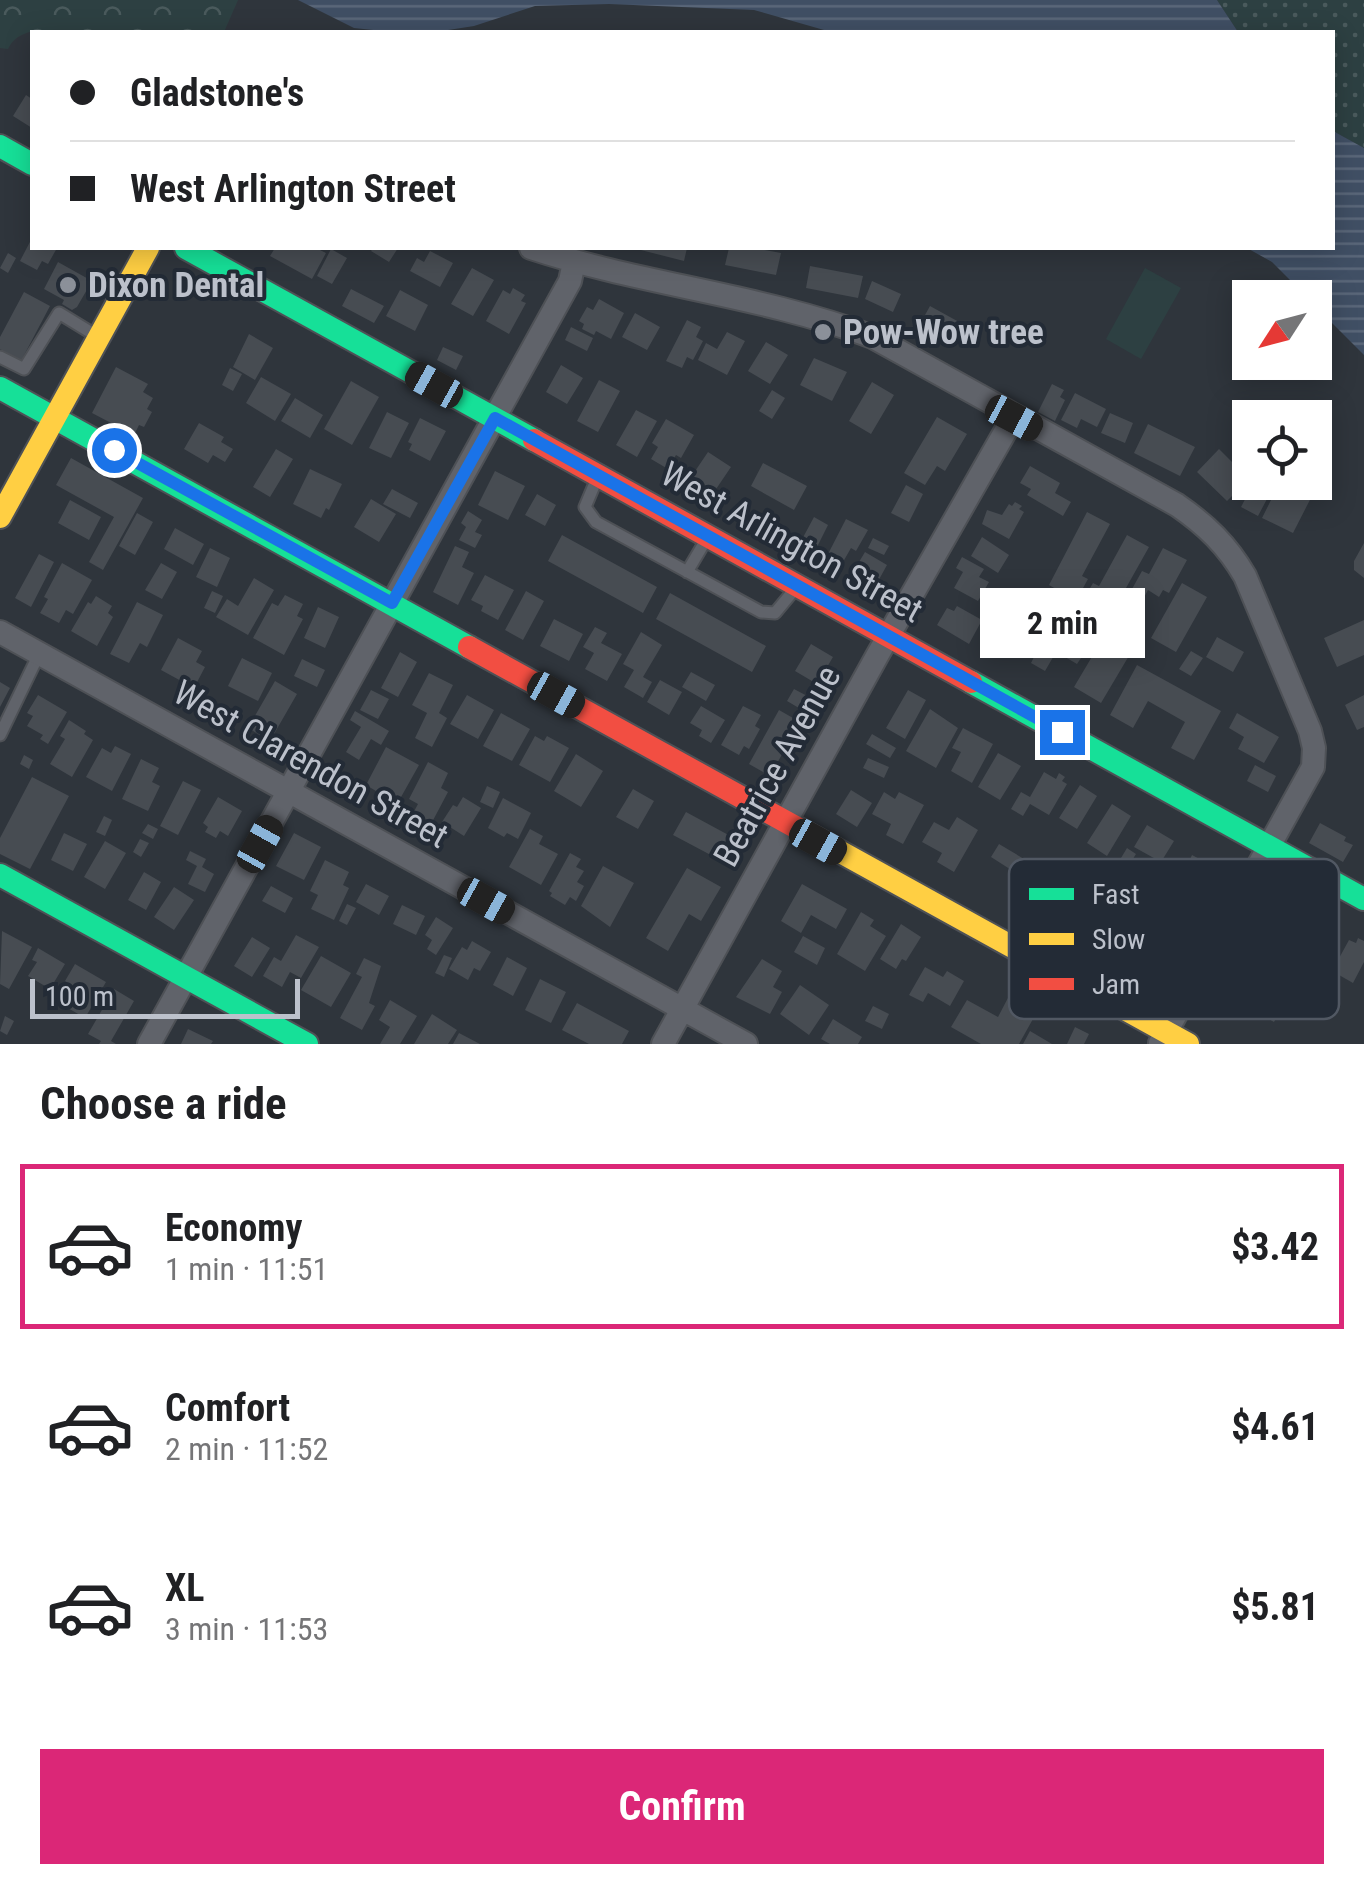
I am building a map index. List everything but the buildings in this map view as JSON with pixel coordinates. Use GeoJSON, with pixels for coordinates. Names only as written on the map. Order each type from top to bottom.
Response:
{"type":"FeatureCollection","features":[{"type":"Feature","properties":{"kind":"street"},"geometry":{"type":"LineString","coordinates":[[0,146],[30,163]]}},
{"type":"Feature","properties":{"kind":"street"},"geometry":{"type":"LineString","coordinates":[[0,518],[8,484],[55,418],[147,250]]}},
{"type":"Feature","properties":{"kind":"street","name":"West Arlington Street"},"geometry":{"type":"LineString","coordinates":[[190,250],[1292,859]]}},
{"type":"Feature","properties":{"kind":"street"},"geometry":{"type":"LineString","coordinates":[[536,250],[820,318],[872,337],[1177,505],[1222,541],[1245,576],[1314,748],[1313,767],[1263,859]]}},
{"type":"Feature","properties":{"kind":"street"},"geometry":{"type":"LineString","coordinates":[[149,1044],[570,281],[574,262]]}},
{"type":"Feature","properties":{"kind":"street"},"geometry":{"type":"LineString","coordinates":[[1,392],[392,603],[1009,951]]}},
{"type":"Feature","properties":{"kind":"street","name":"Beatrice Avenue"},"geometry":{"type":"LineString","coordinates":[[663,1044],[888,636],[1014,418]]}},
{"type":"Feature","properties":{"kind":"street","name":"West Clarendon Street"},"geometry":{"type":"LineString","coordinates":[[0,632],[746,1044]]}},
{"type":"Feature","properties":{"kind":"street"},"geometry":{"type":"LineString","coordinates":[[0,875],[307,1044]]}},
{"type":"Feature","properties":{"kind":"street","name":"West Arlington Street"},"geometry":{"type":"LineString","coordinates":[[1339,885],[1364,899]]}},
{"type":"Feature","properties":{"kind":"street"},"geometry":{"type":"LineString","coordinates":[[1129,1019],[1163,1038],[1188,1044]]}},
{"type":"Feature","properties":{"kind":"lane"},"geometry":{"type":"LineString","coordinates":[[0,356],[24,369],[58,313],[99,337]]}},
{"type":"Feature","properties":{"kind":"lane"},"geometry":{"type":"LineString","coordinates":[[598,476],[585,507],[596,522],[760,612],[776,613],[798,586]]}},
{"type":"Feature","properties":{"kind":"lane"},"geometry":{"type":"LineString","coordinates":[[687,572],[708,536]]}},
{"type":"Feature","properties":{"kind":"lane"},"geometry":{"type":"LineString","coordinates":[[0,736],[39,654]]}},
{"type":"Feature","properties":{"kind":"green space"},"geometry":{"type":"Polygon","coordinates":[[[0,0],[238,0],[225,30],[30,30],[16,38],[8,49],[0,48],[0,0]]]}},
{"type":"Feature","properties":{"kind":"green space"},"geometry":{"type":"Polygon","coordinates":[[[1217,0],[1364,0],[1364,148],[1335,132],[1335,30],[1237,30],[1217,0]]]}},
{"type":"Feature","properties":{"kind":"green space"},"geometry":{"type":"Polygon","coordinates":[[[1145,268],[1181,288],[1141,359],[1106,339],[1145,268]]]}},
{"type":"Feature","properties":{"kind":"water"},"geometry":{"type":"Polygon","coordinates":[[[298,0],[1217,0],[1237,30],[824,30],[754,10],[609,4],[535,6],[474,26],[448,30],[354,28],[298,0]]]}},
{"type":"Feature","properties":{"kind":"water"},"geometry":{"type":"Polygon","coordinates":[[[1335,132],[1364,148],[1364,355],[1332,323],[1332,280],[1290,280],[1272,262],[1251,250],[1335,250],[1335,132]]]}},
{"type":"Feature","properties":{"kind":"traffic: fast"},"geometry":{"type":"LineString","coordinates":[[0,146],[30,163]]}},
{"type":"Feature","properties":{"kind":"traffic: fast"},"geometry":{"type":"LineString","coordinates":[[190,250],[534,440]]}},
{"type":"Feature","properties":{"kind":"traffic: fast"},"geometry":{"type":"LineString","coordinates":[[0,388],[469,647]]}},
{"type":"Feature","properties":{"kind":"traffic: fast"},"geometry":{"type":"LineString","coordinates":[[971,682],[1292,859]]}},
{"type":"Feature","properties":{"kind":"traffic: fast"},"geometry":{"type":"LineString","coordinates":[[0,875],[307,1044]]}},
{"type":"Feature","properties":{"kind":"traffic: fast"},"geometry":{"type":"LineString","coordinates":[[1339,885],[1364,899]]}},
{"type":"Feature","properties":{"kind":"traffic: slow"},"geometry":{"type":"LineString","coordinates":[[0,517],[147,250]]}},
{"type":"Feature","properties":{"kind":"traffic: slow"},"geometry":{"type":"LineString","coordinates":[[828,845],[1009,945]]}},
{"type":"Feature","properties":{"kind":"traffic: slow"},"geometry":{"type":"LineString","coordinates":[[1143,1019],[1188,1044]]}},
{"type":"Feature","properties":{"kind":"traffic: jam"},"geometry":{"type":"LineString","coordinates":[[534,440],[971,682]]}},
{"type":"Feature","properties":{"kind":"traffic: jam"},"geometry":{"type":"LineString","coordinates":[[469,647],[828,845]]}},
{"type":"Feature","properties":{"kind":"place","name":"Dixon Dental"},"geometry":{"type":"Point","coordinates":[68,285]}},
{"type":"Feature","properties":{"kind":"place","name":"Pow-Wow tree"},"geometry":{"type":"Point","coordinates":[823,332]}},
{"type":"Feature","properties":{"kind":"route"},"geometry":{"type":"LineString","coordinates":[[114,450],[392,603],[495,418],[1062,732]]}}]}
